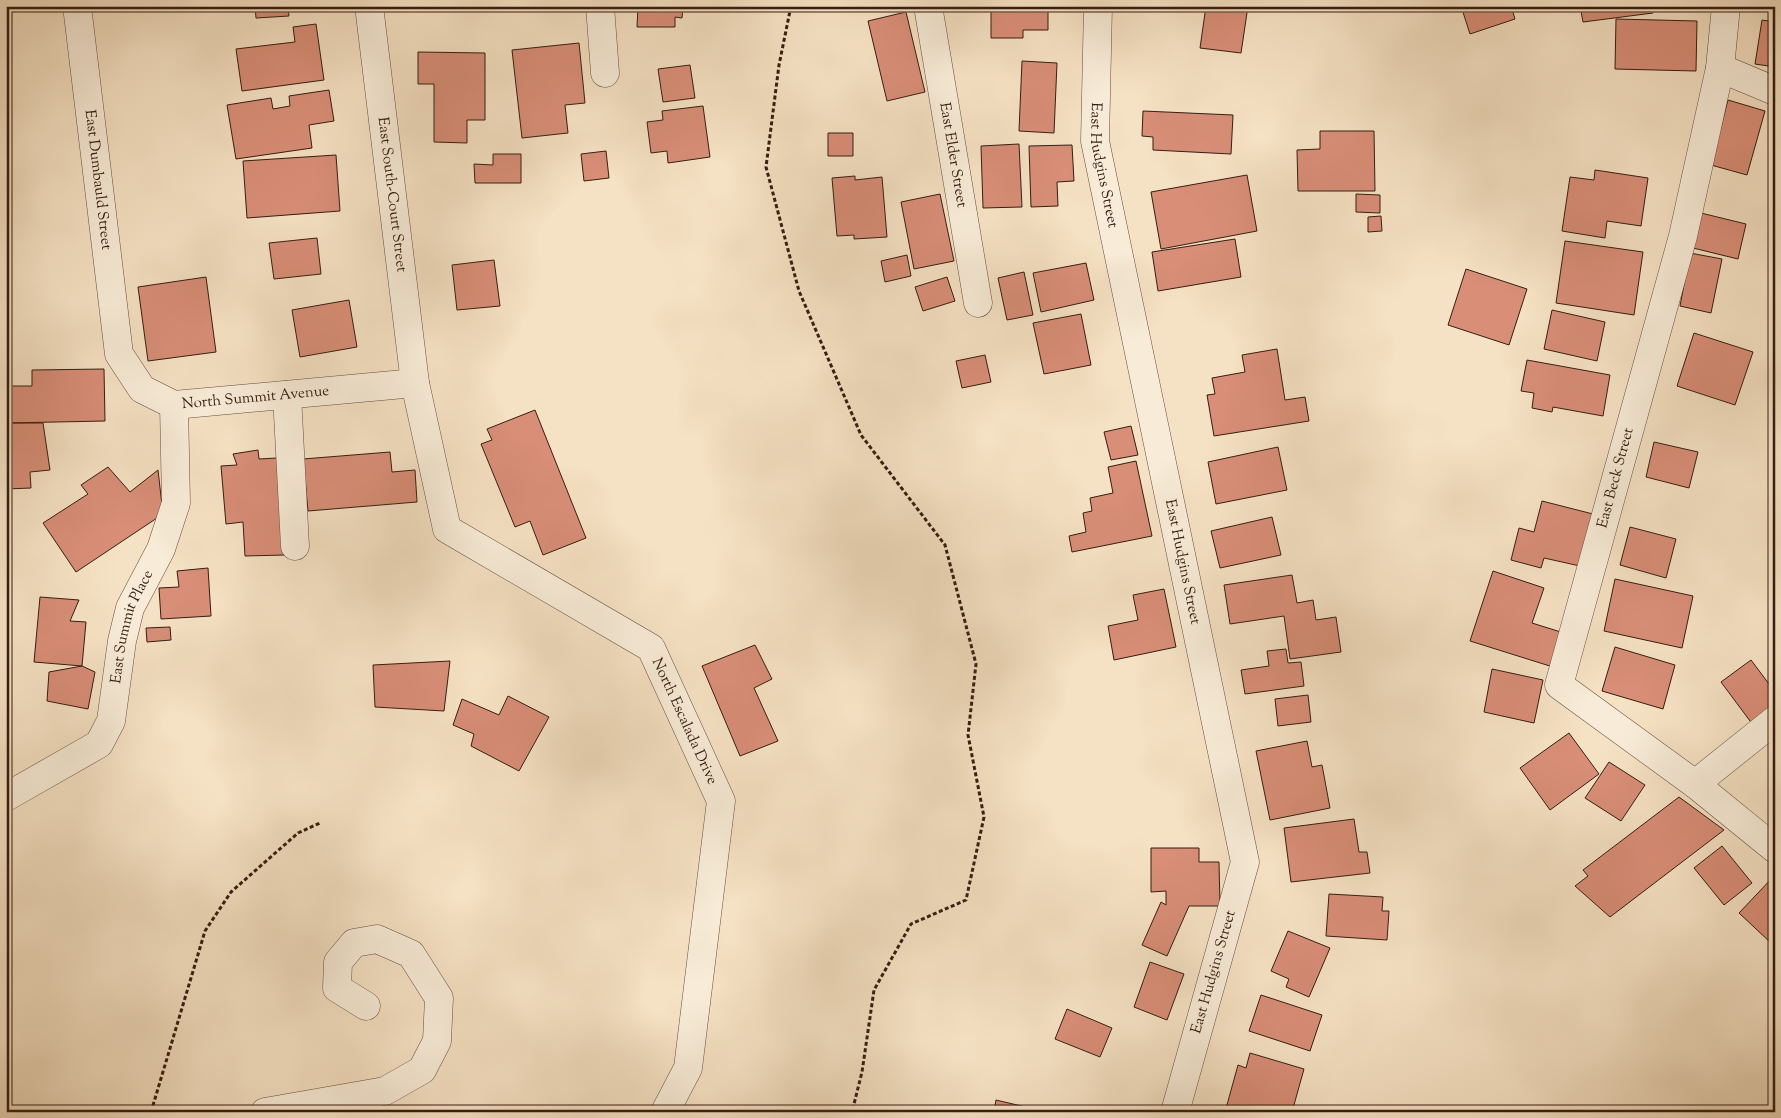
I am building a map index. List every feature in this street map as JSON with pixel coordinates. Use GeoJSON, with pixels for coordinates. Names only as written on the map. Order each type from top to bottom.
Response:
{"type":"FeatureCollection","features":[{"type":"Feature","properties":{"kind":"street","name":"East Dumbauld Street"},"geometry":{"type":"LineString","coordinates":[[77,6],[119,354]]}},
{"type":"Feature","properties":{"kind":"street","name":"East South-Court Street"},"geometry":{"type":"LineString","coordinates":[[369,6],[415,383]]}},
{"type":"Feature","properties":{"kind":"street"},"geometry":{"type":"LineString","coordinates":[[600,6],[605,73]]}},
{"type":"Feature","properties":{"kind":"street","name":"East Elder Street"},"geometry":{"type":"LineString","coordinates":[[928,6],[978,303]]}},
{"type":"Feature","properties":{"kind":"street","name":"East Hudgins Street"},"geometry":{"type":"LineString","coordinates":[[1098,6],[1095,141],[1245,862],[1174,1112]]}},
{"type":"Feature","properties":{"kind":"street","name":"East Beck Street"},"geometry":{"type":"LineString","coordinates":[[1726,6],[1720,68],[1683,236],[1559,685],[1695,784],[1775,849]]}},
{"type":"Feature","properties":{"kind":"street"},"geometry":{"type":"LineString","coordinates":[[1720,68],[1775,90]]}},
{"type":"Feature","properties":{"kind":"street","name":"North Summit Avenue"},"geometry":{"type":"LineString","coordinates":[[119,354],[142,389],[174,405],[415,383]]}},
{"type":"Feature","properties":{"kind":"street","name":"North Escalada Drive"},"geometry":{"type":"LineString","coordinates":[[415,383],[447,529],[651,648],[721,801],[688,1068],[665,1112]]}},
{"type":"Feature","properties":{"kind":"street"},"geometry":{"type":"LineString","coordinates":[[287,395],[296,546]]}},
{"type":"Feature","properties":{"kind":"street","name":"East Summit Place"},"geometry":{"type":"LineString","coordinates":[[6,797],[98,744],[111,722],[122,641],[130,608],[162,549],[176,503],[174,405]]}},
{"type":"Feature","properties":{"kind":"street"},"geometry":{"type":"LineString","coordinates":[[1695,784],[1775,720]]}},
{"type":"Feature","properties":{"kind":"street"},"geometry":{"type":"LineString","coordinates":[[265,1112],[385,1090],[422,1070],[437,1041],[439,998],[411,954],[377,939],[354,943],[338,962],[337,988],[366,1006]]}},
{"type":"Feature","properties":{"kind":"path"},"geometry":{"type":"LineString","coordinates":[[791,6],[779,65],[766,167],[799,291],[861,435],[945,545],[976,664],[968,735],[984,817],[966,900],[911,924],[874,990],[862,1072],[852,1112]]}},
{"type":"Feature","properties":{"kind":"path"},"geometry":{"type":"LineString","coordinates":[[151,1112],[205,931],[231,892],[298,833],[320,823]]}},
{"type":"Feature","properties":{"kind":"building"},"geometry":{"type":"Polygon","coordinates":[[[112,6],[157,6],[112,11],[112,6]]]}},
{"type":"Feature","properties":{"kind":"building"},"geometry":{"type":"Polygon","coordinates":[[[255,6],[305,7],[288,8],[289,16],[256,18],[255,6]]]}},
{"type":"Feature","properties":{"kind":"building"},"geometry":{"type":"Polygon","coordinates":[[[638,6],[683,6],[682,18],[675,17],[675,27],[637,27],[638,6]]]}},
{"type":"Feature","properties":{"kind":"building"},"geometry":{"type":"Polygon","coordinates":[[[991,6],[1048,6],[1048,30],[1023,30],[1023,38],[991,38],[991,6]]]}},
{"type":"Feature","properties":{"kind":"building"},"geometry":{"type":"Polygon","coordinates":[[[1206,6],[1248,6],[1241,53],[1200,48],[1206,6]]]}},
{"type":"Feature","properties":{"kind":"building"},"geometry":{"type":"Polygon","coordinates":[[[1461,6],[1511,6],[1515,19],[1470,34],[1461,6]]]}},
{"type":"Feature","properties":{"kind":"building"},"geometry":{"type":"Polygon","coordinates":[[[1580,6],[1652,6],[1653,13],[1583,22],[1580,6]]]}},
{"type":"Feature","properties":{"kind":"building"},"geometry":{"type":"Polygon","coordinates":[[[906,12],[925,92],[887,101],[868,21],[906,12]]]}},
{"type":"Feature","properties":{"kind":"building"},"geometry":{"type":"Polygon","coordinates":[[[1616,19],[1697,21],[1696,71],[1615,69],[1616,19]]]}},
{"type":"Feature","properties":{"kind":"building"},"geometry":{"type":"Polygon","coordinates":[[[1762,20],[1775,22],[1775,67],[1755,64],[1762,20]]]}},
{"type":"Feature","properties":{"kind":"building"},"geometry":{"type":"Polygon","coordinates":[[[316,24],[324,80],[242,91],[236,49],[295,42],[293,27],[316,24]]]}},
{"type":"Feature","properties":{"kind":"building"},"geometry":{"type":"Polygon","coordinates":[[[579,43],[585,103],[565,105],[568,133],[522,138],[512,50],[579,43]]]}},
{"type":"Feature","properties":{"kind":"building"},"geometry":{"type":"Polygon","coordinates":[[[418,52],[485,53],[485,120],[467,120],[467,143],[434,142],[434,84],[418,84],[418,52]]]}},
{"type":"Feature","properties":{"kind":"building"},"geometry":{"type":"Polygon","coordinates":[[[1022,61],[1057,63],[1054,133],[1019,131],[1022,61]]]}},
{"type":"Feature","properties":{"kind":"building"},"geometry":{"type":"Polygon","coordinates":[[[690,65],[695,98],[663,102],[658,69],[690,65]]]}},
{"type":"Feature","properties":{"kind":"building"},"geometry":{"type":"Polygon","coordinates":[[[329,90],[334,121],[309,125],[312,148],[236,159],[227,105],[271,98],[273,109],[290,106],[289,96],[329,90]]]}},
{"type":"Feature","properties":{"kind":"building"},"geometry":{"type":"Polygon","coordinates":[[[1728,100],[1765,111],[1747,175],[1711,165],[1728,100]]]}},
{"type":"Feature","properties":{"kind":"building"},"geometry":{"type":"Polygon","coordinates":[[[703,106],[710,157],[668,163],[667,151],[651,153],[647,122],[663,120],[662,111],[703,106]]]}},
{"type":"Feature","properties":{"kind":"building"},"geometry":{"type":"Polygon","coordinates":[[[1143,111],[1233,115],[1231,154],[1153,150],[1153,137],[1142,136],[1143,111]]]}},
{"type":"Feature","properties":{"kind":"building"},"geometry":{"type":"Polygon","coordinates":[[[1320,131],[1374,131],[1375,191],[1298,191],[1297,150],[1320,149],[1320,131]]]}},
{"type":"Feature","properties":{"kind":"building"},"geometry":{"type":"Polygon","coordinates":[[[828,133],[853,133],[853,156],[828,156],[828,133]]]}},
{"type":"Feature","properties":{"kind":"building"},"geometry":{"type":"Polygon","coordinates":[[[1019,144],[1022,207],[983,208],[981,146],[1019,144]]]}},
{"type":"Feature","properties":{"kind":"building"},"geometry":{"type":"Polygon","coordinates":[[[1072,145],[1074,181],[1057,182],[1058,206],[1031,207],[1029,146],[1072,145]]]}},
{"type":"Feature","properties":{"kind":"building"},"geometry":{"type":"Polygon","coordinates":[[[606,151],[609,178],[584,181],[581,154],[606,151]]]}},
{"type":"Feature","properties":{"kind":"building"},"geometry":{"type":"Polygon","coordinates":[[[493,154],[521,154],[521,183],[475,183],[474,164],[493,165],[493,154]]]}},
{"type":"Feature","properties":{"kind":"building"},"geometry":{"type":"Polygon","coordinates":[[[336,155],[340,211],[247,218],[243,161],[336,155]]]}},
{"type":"Feature","properties":{"kind":"building"},"geometry":{"type":"Polygon","coordinates":[[[1595,170],[1648,178],[1641,226],[1607,221],[1605,238],[1562,231],[1570,177],[1594,180],[1595,170]]]}},
{"type":"Feature","properties":{"kind":"building"},"geometry":{"type":"Polygon","coordinates":[[[1247,175],[1257,231],[1161,249],[1151,192],[1247,175]]]}},
{"type":"Feature","properties":{"kind":"building"},"geometry":{"type":"Polygon","coordinates":[[[855,176],[855,180],[882,177],[887,237],[854,239],[854,235],[837,236],[832,178],[855,176]]]}},
{"type":"Feature","properties":{"kind":"building"},"geometry":{"type":"Polygon","coordinates":[[[940,194],[954,261],[914,269],[901,202],[940,194]]]}},
{"type":"Feature","properties":{"kind":"building"},"geometry":{"type":"Polygon","coordinates":[[[1356,194],[1380,195],[1380,213],[1356,212],[1356,194]]]}},
{"type":"Feature","properties":{"kind":"building"},"geometry":{"type":"Polygon","coordinates":[[[1701,213],[1746,224],[1738,259],[1693,248],[1701,213]]]}},
{"type":"Feature","properties":{"kind":"building"},"geometry":{"type":"Polygon","coordinates":[[[1381,216],[1382,231],[1368,232],[1368,217],[1381,216]]]}},
{"type":"Feature","properties":{"kind":"building"},"geometry":{"type":"Polygon","coordinates":[[[317,238],[321,274],[274,279],[269,243],[317,238]]]}},
{"type":"Feature","properties":{"kind":"building"},"geometry":{"type":"Polygon","coordinates":[[[1235,239],[1241,277],[1158,291],[1152,252],[1235,239]]]}},
{"type":"Feature","properties":{"kind":"building"},"geometry":{"type":"Polygon","coordinates":[[[1565,241],[1643,252],[1634,315],[1556,303],[1565,241]]]}},
{"type":"Feature","properties":{"kind":"building"},"geometry":{"type":"Polygon","coordinates":[[[1690,253],[1722,259],[1711,313],[1680,306],[1690,253]]]}},
{"type":"Feature","properties":{"kind":"building"},"geometry":{"type":"Polygon","coordinates":[[[907,255],[911,276],[885,282],[881,261],[907,255]]]}},
{"type":"Feature","properties":{"kind":"building"},"geometry":{"type":"Polygon","coordinates":[[[494,260],[500,306],[457,310],[452,265],[494,260]]]}},
{"type":"Feature","properties":{"kind":"building"},"geometry":{"type":"Polygon","coordinates":[[[1086,263],[1094,300],[1041,312],[1033,273],[1086,263]]]}},
{"type":"Feature","properties":{"kind":"building"},"geometry":{"type":"Polygon","coordinates":[[[1466,269],[1527,289],[1509,345],[1448,325],[1466,269]]]}},
{"type":"Feature","properties":{"kind":"building"},"geometry":{"type":"Polygon","coordinates":[[[1024,272],[1033,315],[1007,320],[998,278],[1024,272]]]}},
{"type":"Feature","properties":{"kind":"building"},"geometry":{"type":"Polygon","coordinates":[[[206,277],[216,352],[148,361],[138,287],[206,277]]]}},
{"type":"Feature","properties":{"kind":"building"},"geometry":{"type":"Polygon","coordinates":[[[947,277],[955,301],[923,311],[915,287],[947,277]]]}},
{"type":"Feature","properties":{"kind":"building"},"geometry":{"type":"Polygon","coordinates":[[[349,300],[357,347],[300,357],[292,310],[349,300]]]}},
{"type":"Feature","properties":{"kind":"building"},"geometry":{"type":"Polygon","coordinates":[[[1552,310],[1605,322],[1597,361],[1544,349],[1552,310]]]}},
{"type":"Feature","properties":{"kind":"building"},"geometry":{"type":"Polygon","coordinates":[[[1081,314],[1091,365],[1044,374],[1033,323],[1081,314]]]}},
{"type":"Feature","properties":{"kind":"building"},"geometry":{"type":"Polygon","coordinates":[[[1694,333],[1753,352],[1735,405],[1677,386],[1694,333]]]}},
{"type":"Feature","properties":{"kind":"building"},"geometry":{"type":"Polygon","coordinates":[[[1277,349],[1285,400],[1305,397],[1309,421],[1214,436],[1207,395],[1215,394],[1212,378],[1245,372],[1242,355],[1277,349]]]}},
{"type":"Feature","properties":{"kind":"building"},"geometry":{"type":"Polygon","coordinates":[[[985,355],[991,382],[962,388],[956,361],[985,355]]]}},
{"type":"Feature","properties":{"kind":"building"},"geometry":{"type":"Polygon","coordinates":[[[1527,360],[1610,375],[1603,416],[1553,407],[1552,412],[1532,408],[1534,393],[1521,391],[1527,360]]]}},
{"type":"Feature","properties":{"kind":"building"},"geometry":{"type":"Polygon","coordinates":[[[104,369],[105,421],[6,423],[6,386],[32,386],[32,370],[104,369]]]}},
{"type":"Feature","properties":{"kind":"building"},"geometry":{"type":"Polygon","coordinates":[[[535,410],[586,538],[543,555],[530,521],[515,527],[481,444],[492,440],[487,429],[535,410]]]}},
{"type":"Feature","properties":{"kind":"building"},"geometry":{"type":"Polygon","coordinates":[[[6,423],[43,423],[50,470],[30,472],[31,488],[6,489],[6,423]]]}},
{"type":"Feature","properties":{"kind":"building"},"geometry":{"type":"Polygon","coordinates":[[[1131,426],[1138,455],[1111,460],[1104,432],[1131,426]]]}},
{"type":"Feature","properties":{"kind":"building"},"geometry":{"type":"Polygon","coordinates":[[[1654,442],[1698,452],[1689,488],[1646,477],[1654,442]]]}},
{"type":"Feature","properties":{"kind":"building"},"geometry":{"type":"Polygon","coordinates":[[[1278,447],[1287,490],[1216,504],[1208,462],[1278,447]]]}},
{"type":"Feature","properties":{"kind":"building"},"geometry":{"type":"Polygon","coordinates":[[[258,450],[259,459],[277,458],[285,555],[245,556],[243,522],[226,524],[221,466],[237,465],[233,454],[258,450]]]}},
{"type":"Feature","properties":{"kind":"building"},"geometry":{"type":"Polygon","coordinates":[[[390,452],[392,472],[415,470],[417,502],[308,511],[303,459],[390,452]]]}},
{"type":"Feature","properties":{"kind":"building"},"geometry":{"type":"Polygon","coordinates":[[[1136,461],[1152,536],[1072,552],[1069,536],[1086,532],[1083,513],[1092,511],[1090,498],[1113,493],[1108,467],[1136,461]]]}},
{"type":"Feature","properties":{"kind":"building"},"geometry":{"type":"Polygon","coordinates":[[[108,467],[130,492],[158,470],[163,514],[76,572],[43,523],[88,494],[81,485],[108,467]]]}},
{"type":"Feature","properties":{"kind":"building"},"geometry":{"type":"Polygon","coordinates":[[[1542,501],[1593,514],[1580,566],[1544,558],[1541,568],[1511,560],[1519,528],[1534,532],[1542,501]]]}},
{"type":"Feature","properties":{"kind":"building"},"geometry":{"type":"Polygon","coordinates":[[[1272,517],[1281,555],[1220,568],[1211,531],[1272,517]]]}},
{"type":"Feature","properties":{"kind":"building"},"geometry":{"type":"Polygon","coordinates":[[[1630,527],[1676,539],[1666,578],[1620,565],[1630,527]]]}},
{"type":"Feature","properties":{"kind":"building"},"geometry":{"type":"Polygon","coordinates":[[[208,568],[211,616],[161,619],[159,588],[179,587],[177,571],[208,568]]]}},
{"type":"Feature","properties":{"kind":"building"},"geometry":{"type":"Polygon","coordinates":[[[1493,571],[1544,588],[1532,623],[1564,633],[1553,667],[1470,641],[1493,571]]]}},
{"type":"Feature","properties":{"kind":"building"},"geometry":{"type":"Polygon","coordinates":[[[1292,575],[1297,603],[1313,600],[1316,620],[1336,617],[1341,652],[1290,659],[1284,616],[1230,624],[1224,585],[1292,575]]]}},
{"type":"Feature","properties":{"kind":"building"},"geometry":{"type":"Polygon","coordinates":[[[1615,579],[1693,596],[1682,648],[1604,631],[1615,579]]]}},
{"type":"Feature","properties":{"kind":"building"},"geometry":{"type":"Polygon","coordinates":[[[1164,589],[1176,647],[1114,660],[1108,626],[1138,620],[1133,595],[1164,589]]]}},
{"type":"Feature","properties":{"kind":"building"},"geometry":{"type":"Polygon","coordinates":[[[40,597],[79,600],[70,621],[86,622],[82,666],[34,662],[40,597]]]}},
{"type":"Feature","properties":{"kind":"building"},"geometry":{"type":"Polygon","coordinates":[[[170,627],[171,640],[147,642],[146,628],[170,627]]]}},
{"type":"Feature","properties":{"kind":"building"},"geometry":{"type":"Polygon","coordinates":[[[755,645],[772,679],[754,688],[778,741],[740,756],[702,666],[755,645]]]}},
{"type":"Feature","properties":{"kind":"building"},"geometry":{"type":"Polygon","coordinates":[[[1615,647],[1675,665],[1663,709],[1602,691],[1615,647]]]}},
{"type":"Feature","properties":{"kind":"building"},"geometry":{"type":"Polygon","coordinates":[[[1286,649],[1288,663],[1301,662],[1304,686],[1245,694],[1241,670],[1269,666],[1267,651],[1286,649]]]}},
{"type":"Feature","properties":{"kind":"building"},"geometry":{"type":"Polygon","coordinates":[[[1751,660],[1775,692],[1775,708],[1753,725],[1721,682],[1751,660]]]}},
{"type":"Feature","properties":{"kind":"building"},"geometry":{"type":"Polygon","coordinates":[[[450,661],[444,711],[375,707],[373,665],[450,661]]]}},
{"type":"Feature","properties":{"kind":"building"},"geometry":{"type":"Polygon","coordinates":[[[82,666],[95,672],[88,709],[47,701],[49,672],[82,666]]]}},
{"type":"Feature","properties":{"kind":"building"},"geometry":{"type":"Polygon","coordinates":[[[1492,669],[1543,680],[1534,723],[1484,712],[1492,669]]]}},
{"type":"Feature","properties":{"kind":"building"},"geometry":{"type":"Polygon","coordinates":[[[1308,695],[1311,722],[1278,726],[1275,699],[1308,695]]]}},
{"type":"Feature","properties":{"kind":"building"},"geometry":{"type":"Polygon","coordinates":[[[508,696],[549,717],[519,771],[471,746],[474,734],[453,725],[462,699],[499,715],[508,696]]]}},
{"type":"Feature","properties":{"kind":"building"},"geometry":{"type":"Polygon","coordinates":[[[1569,733],[1599,774],[1550,810],[1520,768],[1569,733]]]}},
{"type":"Feature","properties":{"kind":"building"},"geometry":{"type":"Polygon","coordinates":[[[1307,741],[1312,767],[1322,765],[1330,808],[1270,820],[1256,751],[1307,741]]]}},
{"type":"Feature","properties":{"kind":"building"},"geometry":{"type":"Polygon","coordinates":[[[1609,762],[1645,785],[1621,821],[1585,798],[1609,762]]]}},
{"type":"Feature","properties":{"kind":"building"},"geometry":{"type":"Polygon","coordinates":[[[1679,797],[1724,830],[1610,917],[1575,886],[1588,876],[1583,870],[1679,797]]]}},
{"type":"Feature","properties":{"kind":"building"},"geometry":{"type":"Polygon","coordinates":[[[1354,819],[1359,852],[1367,852],[1370,873],[1291,882],[1284,828],[1354,819]]]}},
{"type":"Feature","properties":{"kind":"building"},"geometry":{"type":"Polygon","coordinates":[[[1722,846],[1752,883],[1724,905],[1694,868],[1722,846]]]}},
{"type":"Feature","properties":{"kind":"building"},"geometry":{"type":"Polygon","coordinates":[[[1151,848],[1199,848],[1199,862],[1219,862],[1220,906],[1189,906],[1167,956],[1142,945],[1161,902],[1166,905],[1166,891],[1151,892],[1151,848]]]}},
{"type":"Feature","properties":{"kind":"building"},"geometry":{"type":"Polygon","coordinates":[[[1775,875],[1775,939],[1771,943],[1739,913],[1775,875]]]}},
{"type":"Feature","properties":{"kind":"building"},"geometry":{"type":"Polygon","coordinates":[[[1329,894],[1383,897],[1382,911],[1389,911],[1387,940],[1326,936],[1329,894]]]}},
{"type":"Feature","properties":{"kind":"building"},"geometry":{"type":"Polygon","coordinates":[[[1288,931],[1330,948],[1309,997],[1286,987],[1289,979],[1271,971],[1288,931]]]}},
{"type":"Feature","properties":{"kind":"building"},"geometry":{"type":"Polygon","coordinates":[[[1150,962],[1184,974],[1167,1020],[1134,1007],[1150,962]]]}},
{"type":"Feature","properties":{"kind":"building"},"geometry":{"type":"Polygon","coordinates":[[[1261,995],[1322,1015],[1310,1051],[1249,1031],[1261,995]]]}},
{"type":"Feature","properties":{"kind":"building"},"geometry":{"type":"Polygon","coordinates":[[[1067,1009],[1112,1028],[1100,1057],[1055,1039],[1067,1009]]]}},
{"type":"Feature","properties":{"kind":"building"},"geometry":{"type":"Polygon","coordinates":[[[1250,1053],[1304,1069],[1292,1112],[1225,1112],[1238,1065],[1246,1068],[1250,1053]]]}},
{"type":"Feature","properties":{"kind":"building"},"geometry":{"type":"Polygon","coordinates":[[[996,1100],[1034,1109],[1033,1112],[994,1112],[996,1100]]]}}]}
